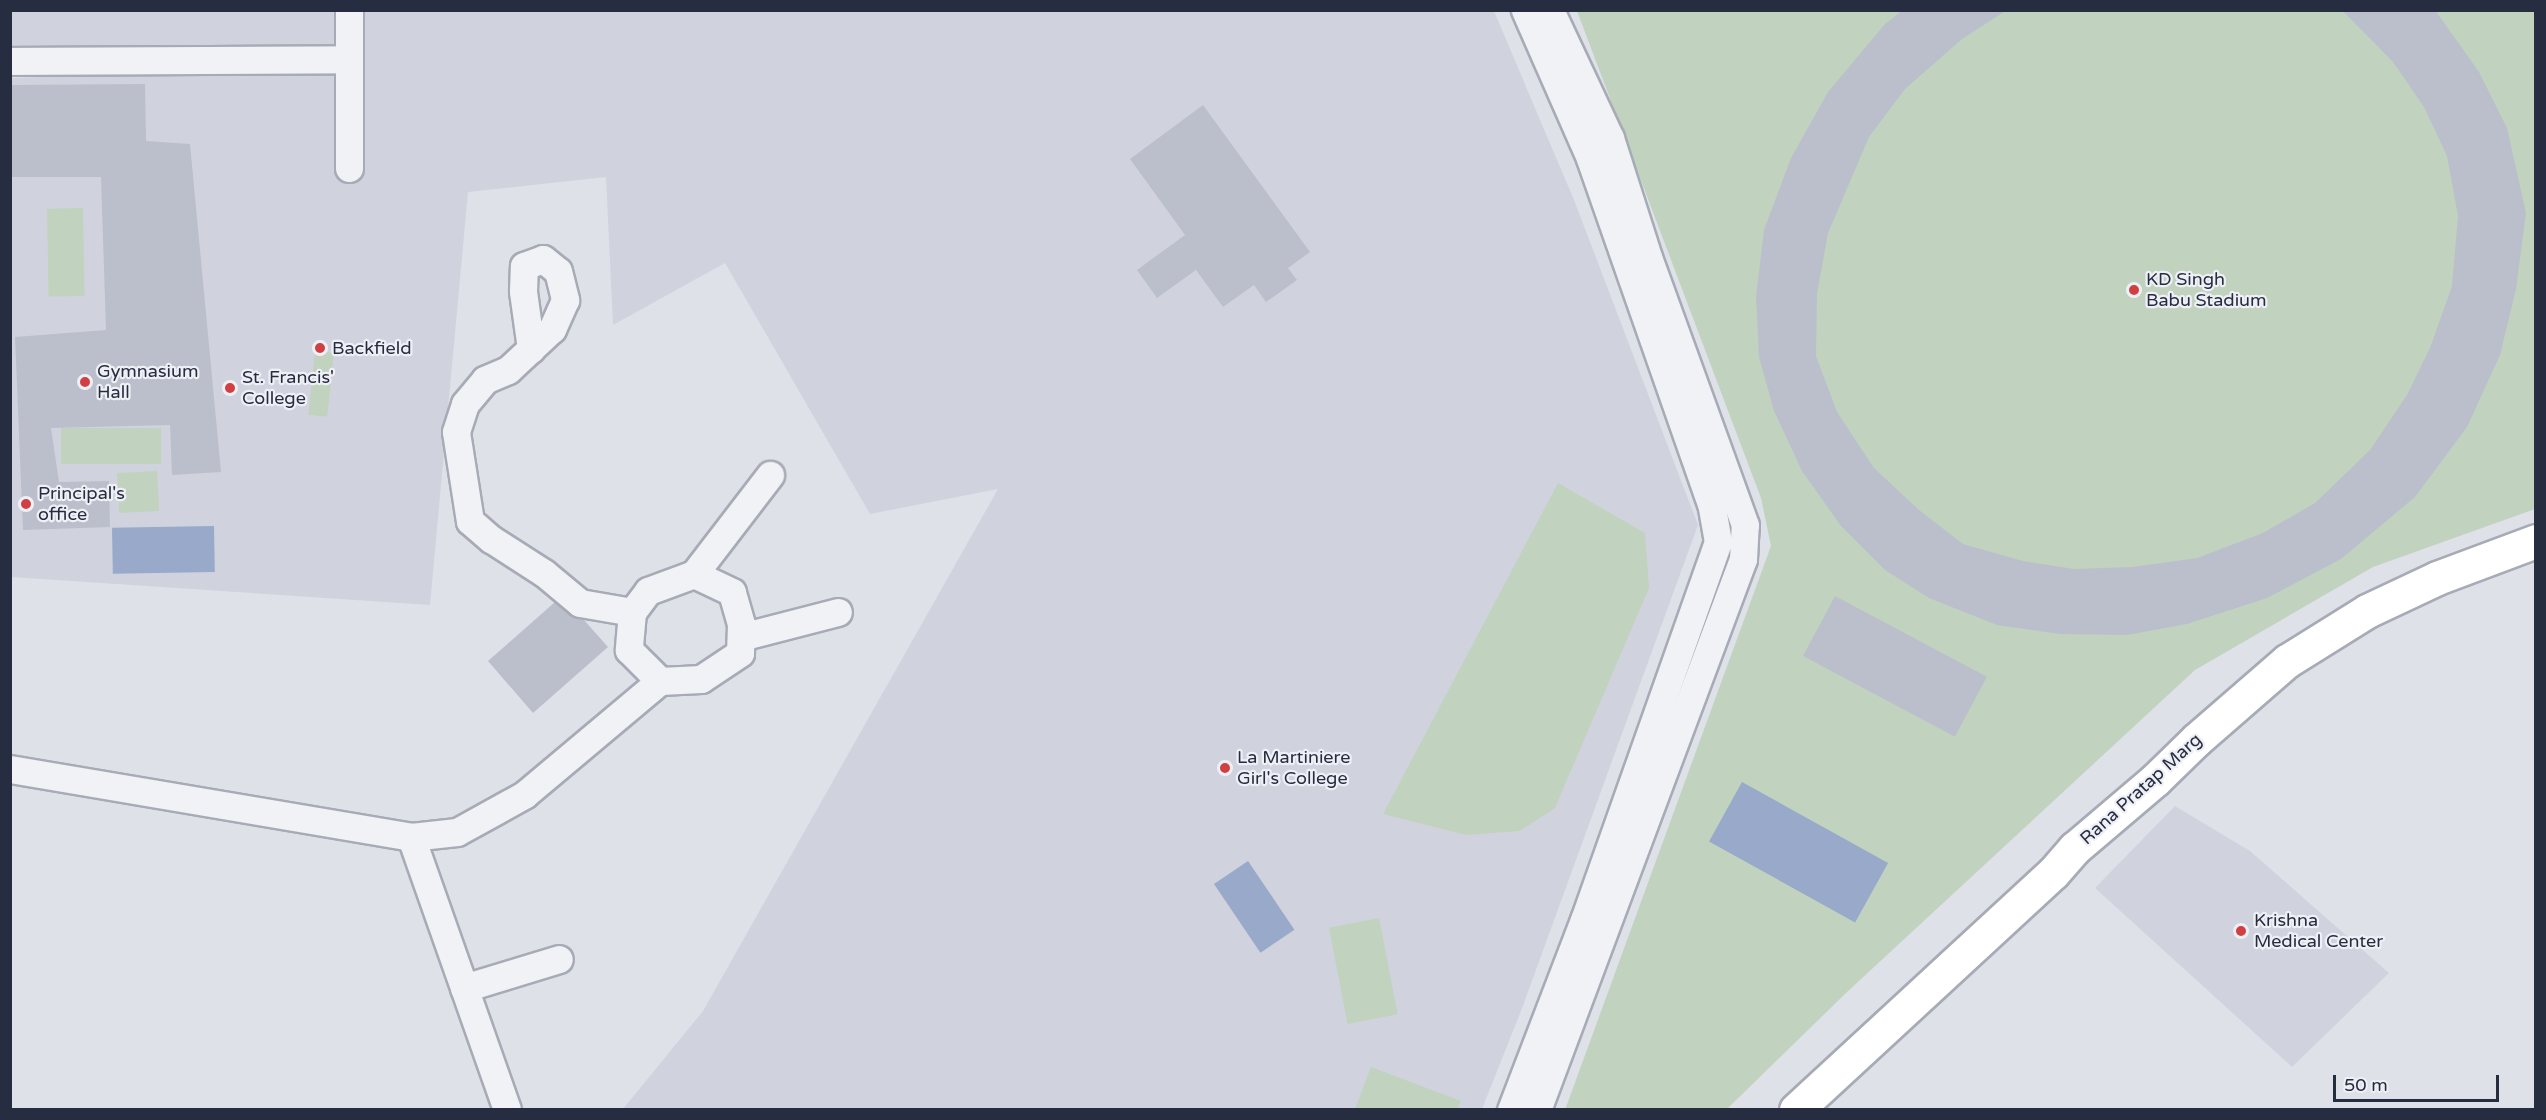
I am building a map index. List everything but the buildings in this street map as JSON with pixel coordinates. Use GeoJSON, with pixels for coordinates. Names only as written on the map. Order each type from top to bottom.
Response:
{"type":"FeatureCollection","features":[{"type":"Feature","properties":{"kind":"main road","name":"Rana Pratap Marg"},"geometry":{"type":"LineString","coordinates":[[1796,1110],[2053,873],[2075,848],[2155,780],[2196,740],[2287,661],[2367,611],[2437,578],[2535,541]]}},
{"type":"Feature","properties":{"kind":"street"},"geometry":{"type":"LineString","coordinates":[[349,10],[349,168]]}},
{"type":"Feature","properties":{"kind":"street"},"geometry":{"type":"LineString","coordinates":[[1511,1110],[1584,920],[1718,542],[1711,504],[1590,158],[1525,10]]}},
{"type":"Feature","properties":{"kind":"street"},"geometry":{"type":"LineString","coordinates":[[1538,1110],[1743,559],[1745,525],[1648,257],[1610,138],[1550,10]]}},
{"type":"Feature","properties":{"kind":"street"},"geometry":{"type":"LineString","coordinates":[[10,61],[349,59]]}},
{"type":"Feature","properties":{"kind":"street"},"geometry":{"type":"LineString","coordinates":[[531,349],[508,370],[485,380],[465,404],[456,432],[470,521],[491,539],[544,573],[580,603],[632,612]]}},
{"type":"Feature","properties":{"kind":"street"},"geometry":{"type":"LineString","coordinates":[[660,681],[629,650],[632,612],[648,591],[694,574],[770,475]]}},
{"type":"Feature","properties":{"kind":"street"},"geometry":{"type":"LineString","coordinates":[[10,768],[411,837],[457,832],[524,795],[660,681],[700,680],[740,653],[741,624],[732,592],[694,574]]}},
{"type":"Feature","properties":{"kind":"street"},"geometry":{"type":"LineString","coordinates":[[741,637],[838,612]]}},
{"type":"Feature","properties":{"kind":"street"},"geometry":{"type":"LineString","coordinates":[[411,837],[507,1110]]}},
{"type":"Feature","properties":{"kind":"street"},"geometry":{"type":"LineString","coordinates":[[464,988],[559,958]]}},
{"type":"Feature","properties":{"kind":"shaded area","name":"La Martiniere Girl's College"},"geometry":{"type":"Polygon","coordinates":[[[11,10],[1494,11],[1574,200],[1698,525],[1521,1011],[1482,1109],[623,1109],[703,1011],[998,489],[870,514],[725,263],[613,325],[606,177],[468,192],[430,605],[11,577],[10,78],[188,72],[191,47],[11,48],[11,10]]]}},
{"type":"Feature","properties":{"kind":"shaded area","name":"Krishna Medical Center"},"geometry":{"type":"Polygon","coordinates":[[[2175,806],[2250,851],[2389,973],[2292,1067],[2095,888],[2175,806]]]}},
{"type":"Feature","properties":{"kind":"green space"},"geometry":{"type":"Polygon","coordinates":[[[1577,11],[2535,11],[2535,509],[2373,567],[2195,670],[1847,992],[1727,1109],[1565,1110],[1771,546],[1761,498],[1577,11]]]}},
{"type":"Feature","properties":{"kind":"green space"},"geometry":{"type":"Polygon","coordinates":[[[83,208],[85,296],[49,297],[47,209],[83,208]]]}},
{"type":"Feature","properties":{"kind":"green space"},"geometry":{"type":"Polygon","coordinates":[[[315,351],[334,353],[327,417],[308,415],[315,351]]]}},
{"type":"Feature","properties":{"kind":"green space"},"geometry":{"type":"Polygon","coordinates":[[[61,428],[161,428],[161,464],[61,464],[61,428]]]}},
{"type":"Feature","properties":{"kind":"green space"},"geometry":{"type":"Polygon","coordinates":[[[157,471],[159,511],[119,513],[117,473],[157,471]]]}},
{"type":"Feature","properties":{"kind":"green space"},"geometry":{"type":"Polygon","coordinates":[[[1558,483],[1645,533],[1649,588],[1555,808],[1520,831],[1466,835],[1383,814],[1558,483]]]}},
{"type":"Feature","properties":{"kind":"green space"},"geometry":{"type":"Polygon","coordinates":[[[1379,918],[1398,1014],[1348,1024],[1329,928],[1379,918]]]}},
{"type":"Feature","properties":{"kind":"green space"},"geometry":{"type":"Polygon","coordinates":[[[1371,1067],[1461,1101],[1457,1109],[1355,1109],[1371,1067]]]}},
{"type":"Feature","properties":{"kind":"water"},"geometry":{"type":"Polygon","coordinates":[[[214,526],[215,572],[113,574],[112,528],[214,526]]]}},
{"type":"Feature","properties":{"kind":"water"},"geometry":{"type":"Polygon","coordinates":[[[1742,782],[1888,863],[1855,922],[1709,841],[1742,782]]]}},
{"type":"Feature","properties":{"kind":"water"},"geometry":{"type":"Polygon","coordinates":[[[1248,861],[1294,930],[1260,953],[1214,884],[1248,861]]]}},
{"type":"Feature","properties":{"kind":"place","name":"KD Singh Babu Stadium"},"geometry":{"type":"Point","coordinates":[2134,290]}},
{"type":"Feature","properties":{"kind":"place","name":"Backfield"},"geometry":{"type":"Point","coordinates":[320,348]}},
{"type":"Feature","properties":{"kind":"place","name":"Gymnasium Hall"},"geometry":{"type":"Point","coordinates":[85,382]}},
{"type":"Feature","properties":{"kind":"place","name":"St. Francis' College"},"geometry":{"type":"Point","coordinates":[230,388]}},
{"type":"Feature","properties":{"kind":"place","name":"Principal's office"},"geometry":{"type":"Point","coordinates":[26,504]}},
{"type":"Feature","properties":{"kind":"place","name":"La Martiniere Girl's College"},"geometry":{"type":"Point","coordinates":[1225,768]}},
{"type":"Feature","properties":{"kind":"place","name":"Krishna Medical Center"},"geometry":{"type":"Point","coordinates":[2241,931]}}]}
